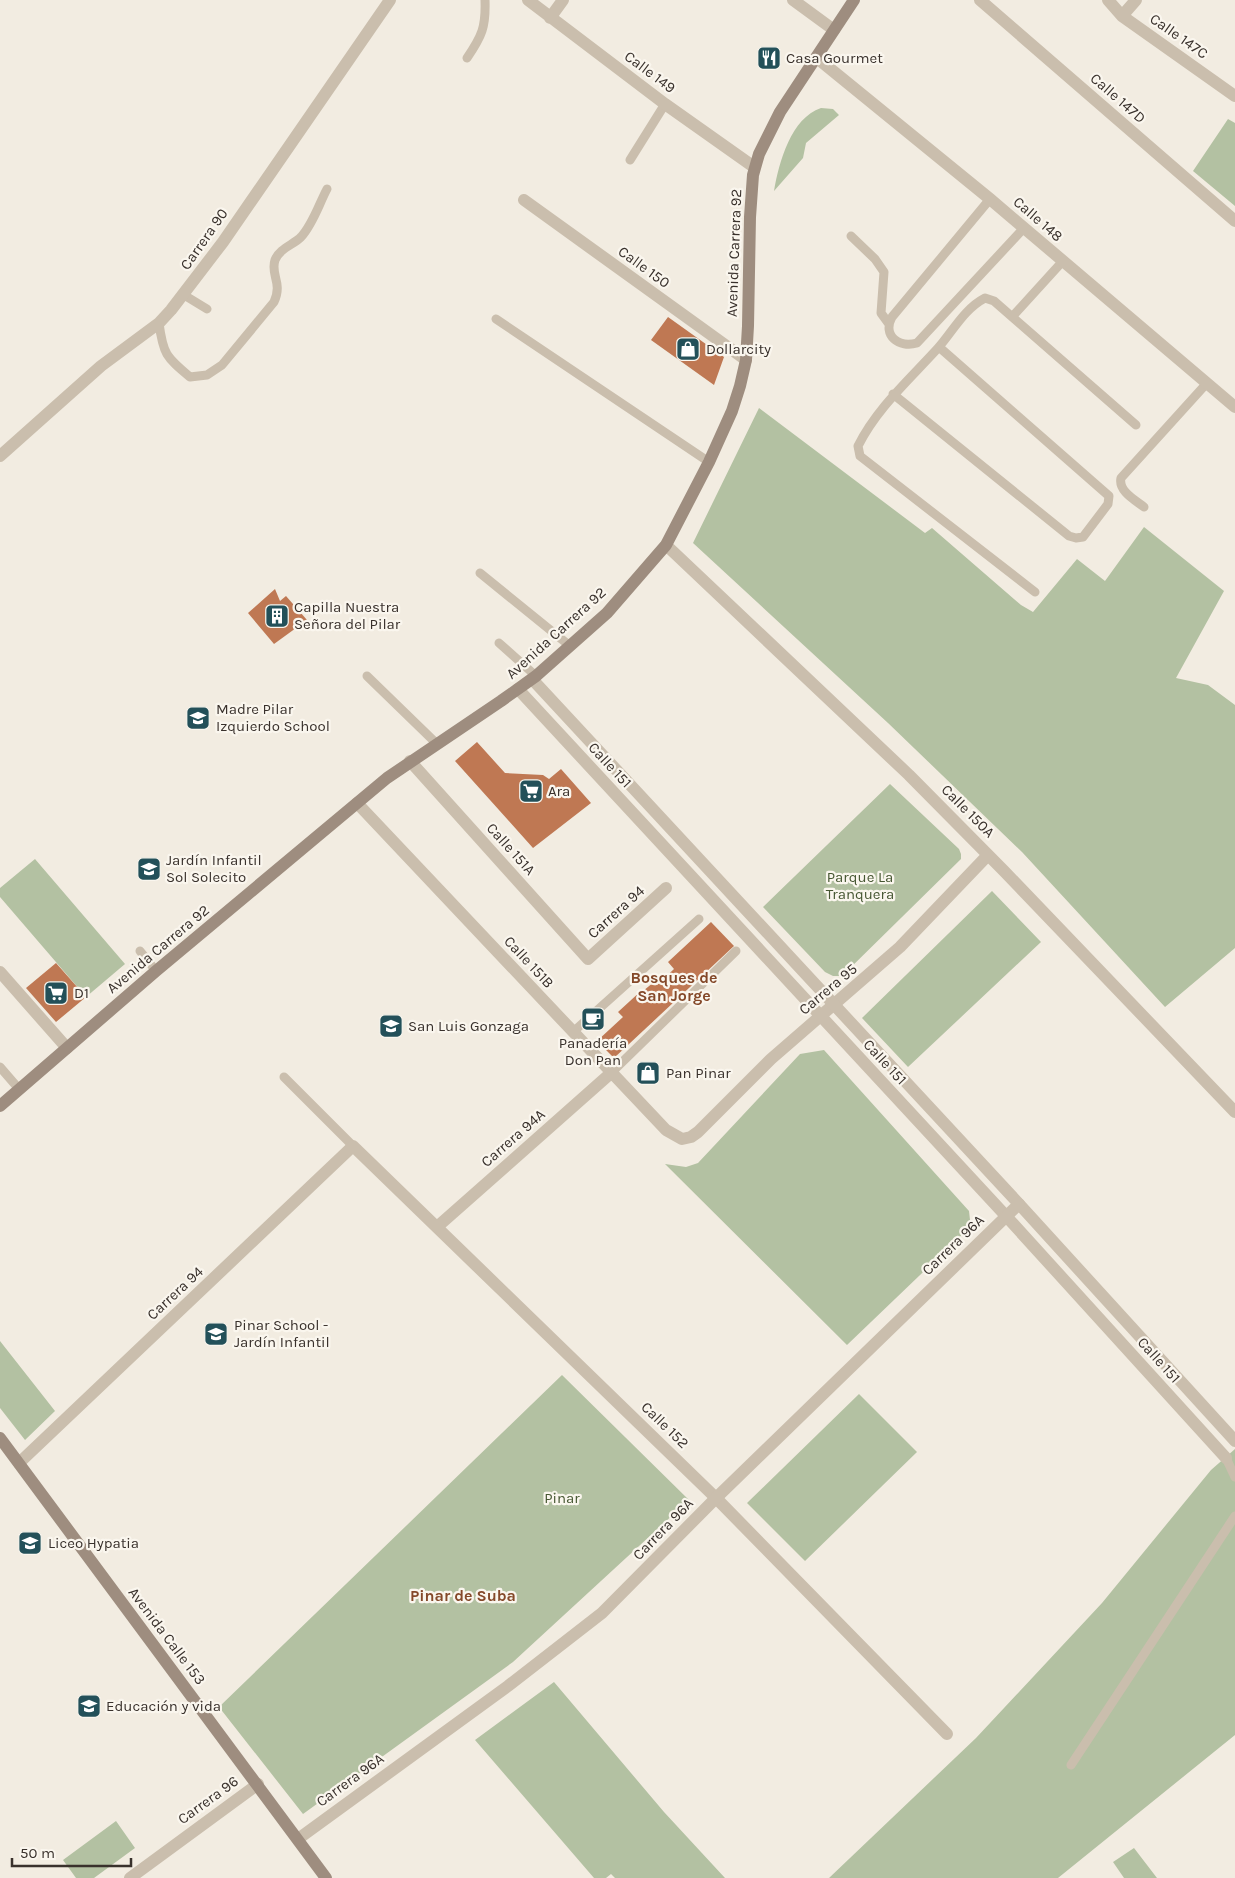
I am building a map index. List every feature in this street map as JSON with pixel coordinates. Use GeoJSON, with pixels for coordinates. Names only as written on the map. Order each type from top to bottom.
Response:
{"type":"FeatureCollection","features":[{"type":"Feature","properties":{"kind":"main road","name":"Avenida Carrera 92"},"geometry":{"type":"LineString","coordinates":[[0,1106],[156,971],[357,803],[410,761],[534,677],[607,613],[666,544],[709,462],[732,411],[740,386],[746,360],[750,218],[754,167],[767,135],[780,112],[854,0]]}},
{"type":"Feature","properties":{"kind":"main road","name":"Avenida Calle 153"},"geometry":{"type":"LineString","coordinates":[[0,1438],[326,1878]]}},
{"type":"Feature","properties":{"kind":"street","name":"Carrera 90"},"geometry":{"type":"LineString","coordinates":[[0,456],[101,366],[158,323],[184,295],[223,242],[390,0]]}},
{"type":"Feature","properties":{"kind":"street","name":"Calle 149"},"geometry":{"type":"LineString","coordinates":[[528,0],[665,104],[754,167]]}},
{"type":"Feature","properties":{"kind":"street"},"geometry":{"type":"LineString","coordinates":[[550,18],[563,0]]}},
{"type":"Feature","properties":{"kind":"street"},"geometry":{"type":"LineString","coordinates":[[793,0],[834,30]]}},
{"type":"Feature","properties":{"kind":"street","name":"Calle 147D"},"geometry":{"type":"LineString","coordinates":[[980,0],[1235,221]]}},
{"type":"Feature","properties":{"kind":"street","name":"Calle 147C"},"geometry":{"type":"LineString","coordinates":[[1108,0],[1122,16],[1234,94]]}},
{"type":"Feature","properties":{"kind":"street"},"geometry":{"type":"LineString","coordinates":[[1122,16],[1136,0]]}},
{"type":"Feature","properties":{"kind":"street","name":"Calle 148"},"geometry":{"type":"LineString","coordinates":[[817,58],[990,199],[1235,407]]}},
{"type":"Feature","properties":{"kind":"street","name":"Calle 150"},"geometry":{"type":"LineString","coordinates":[[524,200],[746,360]]}},
{"type":"Feature","properties":{"kind":"street","name":"Calle 150A"},"geometry":{"type":"LineString","coordinates":[[666,544],[909,775],[1235,1112]]}},
{"type":"Feature","properties":{"kind":"street","name":"Calle 151"},"geometry":{"type":"LineString","coordinates":[[534,677],[1235,1441]]}},
{"type":"Feature","properties":{"kind":"street","name":"Calle 151"},"geometry":{"type":"LineString","coordinates":[[518,689],[1006,1216],[1226,1458]]}},
{"type":"Feature","properties":{"kind":"street","name":"Calle 151A"},"geometry":{"type":"LineString","coordinates":[[410,761],[588,959]]}},
{"type":"Feature","properties":{"kind":"street","name":"Calle 151B"},"geometry":{"type":"LineString","coordinates":[[357,803],[666,1130],[682,1139]]}},
{"type":"Feature","properties":{"kind":"street","name":"Carrera 95"},"geometry":{"type":"LineString","coordinates":[[682,1139],[691,1137],[698,1132],[772,1059],[900,947],[988,855]]}},
{"type":"Feature","properties":{"kind":"street","name":"Carrera 94"},"geometry":{"type":"LineString","coordinates":[[588,959],[666,888]]}},
{"type":"Feature","properties":{"kind":"street"},"geometry":{"type":"LineString","coordinates":[[0,972],[67,1048]]}},
{"type":"Feature","properties":{"kind":"street","name":"Carrera 94A"},"geometry":{"type":"LineString","coordinates":[[437,1227],[612,1072]]}},
{"type":"Feature","properties":{"kind":"street","name":"Carrera 94"},"geometry":{"type":"LineString","coordinates":[[19,1463],[353,1146]]}},
{"type":"Feature","properties":{"kind":"street","name":"Calle 152"},"geometry":{"type":"LineString","coordinates":[[353,1146],[716,1498],[947,1734]]}},
{"type":"Feature","properties":{"kind":"street","name":"Carrera 96A"},"geometry":{"type":"LineString","coordinates":[[298,1839],[586,1627],[617,1599],[716,1498],[1019,1204]]}},
{"type":"Feature","properties":{"kind":"street","name":"Carrera 96"},"geometry":{"type":"LineString","coordinates":[[130,1878],[258,1784]]}},
{"type":"Feature","properties":{"kind":"lane"},"geometry":{"type":"LineString","coordinates":[[467,58],[482,34],[486,20],[486,0]]}},
{"type":"Feature","properties":{"kind":"lane"},"geometry":{"type":"LineString","coordinates":[[630,160],[665,104]]}},
{"type":"Feature","properties":{"kind":"lane"},"geometry":{"type":"LineString","coordinates":[[158,323],[162,347],[172,362],[190,377],[207,375],[222,365],[274,302],[278,292],[278,283],[274,272],[275,261],[280,252],[301,237],[328,189]]}},
{"type":"Feature","properties":{"kind":"lane"},"geometry":{"type":"LineString","coordinates":[[888,324],[990,199]]}},
{"type":"Feature","properties":{"kind":"lane"},"geometry":{"type":"LineString","coordinates":[[851,236],[875,259],[884,272],[881,313],[888,324],[890,333],[898,342],[907,345],[917,343],[1024,228]]}},
{"type":"Feature","properties":{"kind":"lane"},"geometry":{"type":"LineString","coordinates":[[1012,317],[1062,262]]}},
{"type":"Feature","properties":{"kind":"lane"},"geometry":{"type":"LineString","coordinates":[[184,295],[207,309]]}},
{"type":"Feature","properties":{"kind":"lane"},"geometry":{"type":"LineString","coordinates":[[1035,592],[860,456],[858,446],[862,438],[893,394],[939,347],[974,304],[985,298],[994,301],[1136,424]]}},
{"type":"Feature","properties":{"kind":"lane"},"geometry":{"type":"LineString","coordinates":[[496,319],[709,462]]}},
{"type":"Feature","properties":{"kind":"lane"},"geometry":{"type":"LineString","coordinates":[[893,394],[1069,536],[1083,537],[1108,504],[1110,496],[939,347]]}},
{"type":"Feature","properties":{"kind":"lane"},"geometry":{"type":"LineString","coordinates":[[1144,507],[1121,489],[1120,478],[1207,383]]}},
{"type":"Feature","properties":{"kind":"lane"},"geometry":{"type":"LineString","coordinates":[[480,573],[570,646]]}},
{"type":"Feature","properties":{"kind":"lane"},"geometry":{"type":"LineString","coordinates":[[499,643],[534,677]]}},
{"type":"Feature","properties":{"kind":"lane"},"geometry":{"type":"LineString","coordinates":[[367,676],[437,744]]}},
{"type":"Feature","properties":{"kind":"lane"},"geometry":{"type":"LineString","coordinates":[[574,1032],[698,919]]}},
{"type":"Feature","properties":{"kind":"lane"},"geometry":{"type":"LineString","coordinates":[[140,951],[156,971]]}},
{"type":"Feature","properties":{"kind":"lane"},"geometry":{"type":"LineString","coordinates":[[612,1072],[736,951]]}},
{"type":"Feature","properties":{"kind":"lane"},"geometry":{"type":"LineString","coordinates":[[0,1067],[19,1089]]}},
{"type":"Feature","properties":{"kind":"lane"},"geometry":{"type":"LineString","coordinates":[[284,1077],[353,1146]]}},
{"type":"Feature","properties":{"kind":"lane"},"geometry":{"type":"LineString","coordinates":[[1226,1458],[1235,1477]]}},
{"type":"Feature","properties":{"kind":"lane"},"geometry":{"type":"LineString","coordinates":[[1071,1765],[1235,1516]]}},
{"type":"Feature","properties":{"kind":"green space"},"geometry":{"type":"Polygon","coordinates":[[[821,108],[833,109],[839,115],[806,143],[803,158],[774,191],[783,155],[794,131],[811,113],[821,108]]]}},
{"type":"Feature","properties":{"kind":"green space"},"geometry":{"type":"Polygon","coordinates":[[[1228,119],[1235,123],[1235,206],[1193,171],[1228,119]]]}},
{"type":"Feature","properties":{"kind":"green space"},"geometry":{"type":"Polygon","coordinates":[[[759,408],[925,533],[932,528],[1021,605],[1033,612],[1077,559],[1105,581],[1144,527],[1224,591],[1176,678],[1208,685],[1235,705],[1235,948],[1165,1007],[1022,852],[888,723],[693,543],[759,408]]]}},
{"type":"Feature","properties":{"kind":"green space","name":"Parque La Tranquera"},"geometry":{"type":"Polygon","coordinates":[[[890,784],[959,849],[961,859],[842,976],[833,976],[825,972],[763,907],[890,784]]]}},
{"type":"Feature","properties":{"kind":"green space"},"geometry":{"type":"Polygon","coordinates":[[[35,859],[125,964],[86,997],[0,897],[0,888],[35,859]]]}},
{"type":"Feature","properties":{"kind":"green space"},"geometry":{"type":"Polygon","coordinates":[[[992,891],[1041,942],[908,1067],[862,1018],[992,891]]]}},
{"type":"Feature","properties":{"kind":"green space"},"geometry":{"type":"Polygon","coordinates":[[[824,1050],[969,1211],[970,1220],[967,1230],[847,1345],[665,1164],[686,1167],[698,1163],[800,1054],[824,1050]]]}},
{"type":"Feature","properties":{"kind":"green space"},"geometry":{"type":"Polygon","coordinates":[[[0,1341],[55,1411],[25,1440],[0,1408],[0,1341]]]}},
{"type":"Feature","properties":{"kind":"green space","name":"Pinar"},"geometry":{"type":"Polygon","coordinates":[[[562,1375],[689,1500],[513,1662],[303,1814],[219,1707],[562,1375]]]}},
{"type":"Feature","properties":{"kind":"green space"},"geometry":{"type":"Polygon","coordinates":[[[859,1394],[917,1452],[805,1561],[747,1503],[859,1394]]]}},
{"type":"Feature","properties":{"kind":"green space"},"geometry":{"type":"Polygon","coordinates":[[[1235,1449],[1235,1735],[1058,1878],[829,1878],[976,1738],[1102,1603],[1211,1470],[1235,1449]]]}},
{"type":"Feature","properties":{"kind":"green space"},"geometry":{"type":"Polygon","coordinates":[[[554,1682],[664,1812],[725,1878],[615,1878],[611,1874],[606,1878],[594,1878],[475,1740],[554,1682]]]}},
{"type":"Feature","properties":{"kind":"green space"},"geometry":{"type":"Polygon","coordinates":[[[116,1821],[135,1848],[94,1878],[76,1878],[63,1860],[116,1821]]]}},
{"type":"Feature","properties":{"kind":"green space"},"geometry":{"type":"Polygon","coordinates":[[[1134,1848],[1157,1878],[1124,1878],[1113,1862],[1134,1848]]]}},
{"type":"Feature","properties":{"kind":"building","name":"Dollarcity"},"geometry":{"type":"Polygon","coordinates":[[[668,317],[724,357],[714,385],[651,340],[668,317]]]}},
{"type":"Feature","properties":{"kind":"building","name":"Capilla Nuestra Señora del Pilar"},"geometry":{"type":"Polygon","coordinates":[[[275,589],[280,601],[286,596],[307,620],[274,644],[248,613],[275,589]]]}},
{"type":"Feature","properties":{"kind":"building","name":"Ara"},"geometry":{"type":"Polygon","coordinates":[[[477,742],[505,773],[543,775],[549,779],[561,769],[591,803],[533,848],[455,761],[477,742]]]}},
{"type":"Feature","properties":{"kind":"building"},"geometry":{"type":"Polygon","coordinates":[[[711,922],[734,946],[614,1058],[597,1041],[623,1017],[618,1012],[642,990],[654,982],[657,985],[674,969],[668,962],[711,922]]]}},
{"type":"Feature","properties":{"kind":"building","name":"D1"},"geometry":{"type":"Polygon","coordinates":[[[56,963],[86,997],[56,1022],[26,988],[56,963]]]}},
{"type":"Feature","properties":{"kind":"place","name":"Casa Gourmet"},"geometry":{"type":"Point","coordinates":[769,58]}},
{"type":"Feature","properties":{"kind":"place","name":"Dollarcity"},"geometry":{"type":"Point","coordinates":[688,349]}},
{"type":"Feature","properties":{"kind":"place","name":"Capilla Nuestra Señora del Pilar"},"geometry":{"type":"Point","coordinates":[277,616]}},
{"type":"Feature","properties":{"kind":"place","name":"Madre Pilar Izquierdo School"},"geometry":{"type":"Point","coordinates":[198,718]}},
{"type":"Feature","properties":{"kind":"place","name":"Ara"},"geometry":{"type":"Point","coordinates":[531,791]}},
{"type":"Feature","properties":{"kind":"place","name":"Jardín Infantil Sol Solecito"},"geometry":{"type":"Point","coordinates":[149,869]}},
{"type":"Feature","properties":{"kind":"place","name":"D1"},"geometry":{"type":"Point","coordinates":[56,993]}},
{"type":"Feature","properties":{"kind":"place","name":"Panadería Don Pan"},"geometry":{"type":"Point","coordinates":[593,1019]}},
{"type":"Feature","properties":{"kind":"place","name":"San Luis Gonzaga"},"geometry":{"type":"Point","coordinates":[391,1026]}},
{"type":"Feature","properties":{"kind":"place","name":"Pan Pinar"},"geometry":{"type":"Point","coordinates":[648,1073]}},
{"type":"Feature","properties":{"kind":"place","name":"Pinar School - Jardín Infantil"},"geometry":{"type":"Point","coordinates":[216,1334]}},
{"type":"Feature","properties":{"kind":"place","name":"Liceo Hypatia"},"geometry":{"type":"Point","coordinates":[30,1543]}},
{"type":"Feature","properties":{"kind":"place","name":"Educación y vida"},"geometry":{"type":"Point","coordinates":[89,1706]}},
{"type":"Feature","properties":{"kind":"district","name":"Bosques de San Jorge"},"geometry":{"type":"Point","coordinates":[674,986]}},
{"type":"Feature","properties":{"kind":"district","name":"Pinar de Suba"},"geometry":{"type":"Point","coordinates":[463,1595]}}]}
